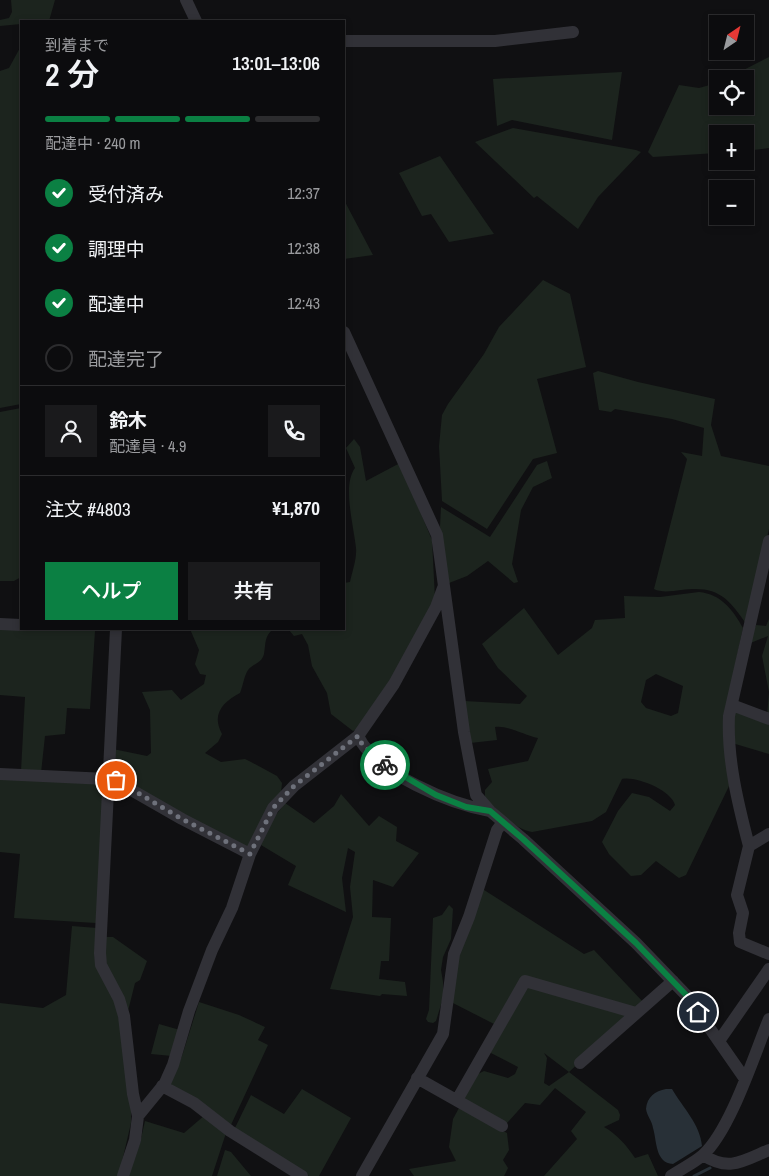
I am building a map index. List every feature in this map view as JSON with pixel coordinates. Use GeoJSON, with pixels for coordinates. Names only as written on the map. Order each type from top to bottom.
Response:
{"type":"FeatureCollection","features":[{"type":"Feature","properties":{"kind":"street"},"geometry":{"type":"LineString","coordinates":[[186,0],[196,20]]}},
{"type":"Feature","properties":{"kind":"street"},"geometry":{"type":"LineString","coordinates":[[345,41],[496,41],[573,32]]}},
{"type":"Feature","properties":{"kind":"street"},"geometry":{"type":"LineString","coordinates":[[345,334],[437,535],[443,588],[476,795],[490,811],[636,943],[673,981],[688,997],[745,1079]]}},
{"type":"Feature","properties":{"kind":"street"},"geometry":{"type":"LineString","coordinates":[[769,542],[729,722],[730,745],[739,810],[749,846],[736,895],[743,913],[739,934],[740,942],[769,954]]}},
{"type":"Feature","properties":{"kind":"street"},"geometry":{"type":"LineString","coordinates":[[138,1116],[162,1086],[174,1065],[190,1011],[212,950],[232,908],[250,854],[273,808],[294,786],[358,736],[394,684],[436,606],[443,588]]}},
{"type":"Feature","properties":{"kind":"street"},"geometry":{"type":"LineString","coordinates":[[0,624],[20,625]]}},
{"type":"Feature","properties":{"kind":"street"},"geometry":{"type":"LineString","coordinates":[[115,630],[100,925],[101,965],[119,999],[124,1016],[133,1094],[138,1116],[135,1140],[123,1176]]}},
{"type":"Feature","properties":{"kind":"street"},"geometry":{"type":"LineString","coordinates":[[732,705],[769,719]]}},
{"type":"Feature","properties":{"kind":"street"},"geometry":{"type":"LineString","coordinates":[[358,736],[362,744],[381,763],[405,778],[436,795],[466,807],[490,811]]}},
{"type":"Feature","properties":{"kind":"street"},"geometry":{"type":"LineString","coordinates":[[0,774],[108,778],[250,854]]}},
{"type":"Feature","properties":{"kind":"street"},"geometry":{"type":"LineString","coordinates":[[362,1176],[443,1034],[454,954],[469,916],[497,830],[503,822]]}},
{"type":"Feature","properties":{"kind":"street"},"geometry":{"type":"LineString","coordinates":[[749,846],[769,834]]}},
{"type":"Feature","properties":{"kind":"street"},"geometry":{"type":"LineString","coordinates":[[719,1041],[769,969]]}},
{"type":"Feature","properties":{"kind":"street"},"geometry":{"type":"LineString","coordinates":[[457,1100],[525,981],[636,1013]]}},
{"type":"Feature","properties":{"kind":"street"},"geometry":{"type":"LineString","coordinates":[[580,1063],[673,981]]}},
{"type":"Feature","properties":{"kind":"street"},"geometry":{"type":"LineString","coordinates":[[671,1176],[703,1155],[723,1127],[769,1019]]}},
{"type":"Feature","properties":{"kind":"street"},"geometry":{"type":"LineString","coordinates":[[417,1078],[502,1126]]}},
{"type":"Feature","properties":{"kind":"street"},"geometry":{"type":"LineString","coordinates":[[162,1086],[194,1104],[230,1131],[302,1176]]}},
{"type":"Feature","properties":{"kind":"street"},"geometry":{"type":"LineString","coordinates":[[703,1155],[716,1164],[732,1164],[769,1150]]}},
{"type":"Feature","properties":{"kind":"shaded area"},"geometry":{"type":"Polygon","coordinates":[[[11,0],[55,0],[49,20],[20,20],[20,24],[0,26],[0,20],[9,18],[12,12],[11,0]]]}},
{"type":"Feature","properties":{"kind":"shaded area"},"geometry":{"type":"Polygon","coordinates":[[[20,48],[20,404],[0,408],[0,71],[9,68],[20,48]]]}},
{"type":"Feature","properties":{"kind":"shaded area"},"geometry":{"type":"Polygon","coordinates":[[[769,57],[769,148],[754,150],[754,125],[709,125],[709,154],[653,157],[648,152],[679,85],[699,88],[709,85],[709,115],[754,115],[754,70],[744,70],[769,57]]]}},
{"type":"Feature","properties":{"kind":"shaded area"},"geometry":{"type":"Polygon","coordinates":[[[622,72],[612,140],[512,120],[497,126],[493,79],[622,72]]]}},
{"type":"Feature","properties":{"kind":"shaded area"},"geometry":{"type":"Polygon","coordinates":[[[513,128],[641,152],[598,197],[578,229],[537,196],[534,198],[475,142],[513,128]]]}},
{"type":"Feature","properties":{"kind":"shaded area"},"geometry":{"type":"Polygon","coordinates":[[[440,156],[494,234],[449,242],[431,214],[422,216],[399,173],[440,156]]]}},
{"type":"Feature","properties":{"kind":"shaded area"},"geometry":{"type":"Polygon","coordinates":[[[345,202],[373,255],[345,259],[345,202]]]}},
{"type":"Feature","properties":{"kind":"shaded area"},"geometry":{"type":"Polygon","coordinates":[[[543,280],[570,294],[586,367],[537,379],[557,453],[533,459],[487,529],[442,501],[439,446],[442,415],[484,354],[499,327],[543,280]]]}},
{"type":"Feature","properties":{"kind":"shaded area"},"geometry":{"type":"Polygon","coordinates":[[[598,371],[715,399],[711,425],[721,456],[769,466],[769,529],[747,625],[727,600],[713,591],[704,589],[664,591],[654,589],[687,459],[681,452],[702,456],[704,428],[672,419],[615,409],[611,412],[599,410],[593,373],[598,371]]]}},
{"type":"Feature","properties":{"kind":"shaded area"},"geometry":{"type":"Polygon","coordinates":[[[20,408],[20,578],[14,581],[0,581],[0,412],[20,408]]]}},
{"type":"Feature","properties":{"kind":"shaded area"},"geometry":{"type":"Polygon","coordinates":[[[354,439],[360,447],[366,481],[400,463],[432,540],[435,599],[389,684],[357,729],[353,731],[331,714],[327,693],[312,666],[308,645],[302,634],[294,636],[289,630],[345,630],[345,583],[350,582],[356,552],[349,495],[351,475],[355,468],[346,448],[354,439]]]}},
{"type":"Feature","properties":{"kind":"shaded area"},"geometry":{"type":"Polygon","coordinates":[[[547,461],[552,478],[533,487],[521,510],[512,564],[518,582],[514,583],[488,561],[467,576],[449,583],[440,527],[441,507],[490,537],[537,465],[547,461]]]}},
{"type":"Feature","properties":{"kind":"shaded area"},"geometry":{"type":"Polygon","coordinates":[[[699,592],[707,593],[726,604],[743,628],[726,708],[730,784],[686,875],[679,878],[656,861],[641,875],[631,876],[609,854],[602,842],[618,811],[632,793],[649,797],[670,811],[675,805],[667,794],[644,782],[622,779],[606,812],[592,821],[532,832],[518,827],[506,818],[485,798],[485,790],[492,782],[488,769],[528,761],[538,738],[510,729],[495,727],[497,740],[470,743],[464,701],[520,704],[527,696],[498,668],[482,644],[524,608],[558,655],[592,628],[595,620],[625,618],[624,596],[660,597],[699,592]],[[656,674],[646,680],[641,702],[646,708],[671,716],[678,713],[683,686],[656,674]]]}},
{"type":"Feature","properties":{"kind":"shaded area"},"geometry":{"type":"Polygon","coordinates":[[[769,619],[769,692],[762,656],[768,636],[748,644],[756,625],[766,626],[769,619]]]}},
{"type":"Feature","properties":{"kind":"shaded area"},"geometry":{"type":"Polygon","coordinates":[[[0,626],[20,627],[20,630],[95,631],[90,709],[67,708],[65,734],[45,736],[41,773],[21,771],[25,697],[0,695],[0,626]]]}},
{"type":"Feature","properties":{"kind":"shaded area"},"geometry":{"type":"Polygon","coordinates":[[[190,630],[272,630],[265,643],[263,657],[248,670],[240,693],[228,700],[220,709],[218,720],[222,734],[218,742],[205,753],[221,762],[245,759],[277,776],[282,783],[281,792],[248,847],[243,847],[112,774],[113,749],[147,756],[151,753],[150,710],[142,692],[172,690],[181,700],[204,684],[206,675],[200,674],[195,664],[199,650],[190,630]]]}},
{"type":"Feature","properties":{"kind":"shaded area"},"geometry":{"type":"Polygon","coordinates":[[[769,692],[769,717],[767,716],[769,692]]]}},
{"type":"Feature","properties":{"kind":"shaded area"},"geometry":{"type":"Polygon","coordinates":[[[733,710],[769,722],[769,754],[732,743],[733,710]]]}},
{"type":"Feature","properties":{"kind":"shaded area"},"geometry":{"type":"Polygon","coordinates":[[[0,777],[105,783],[96,923],[14,918],[20,854],[0,852],[0,777]]]}},
{"type":"Feature","properties":{"kind":"shaded area"},"geometry":{"type":"Polygon","coordinates":[[[341,794],[369,826],[379,816],[397,827],[396,841],[419,853],[393,887],[373,880],[372,917],[391,918],[389,961],[381,961],[379,979],[405,982],[407,996],[382,994],[380,996],[330,989],[353,917],[350,887],[355,852],[348,848],[342,878],[346,912],[288,885],[296,866],[261,845],[269,824],[285,803],[314,823],[334,806],[341,794]]]}},
{"type":"Feature","properties":{"kind":"shaded area"},"geometry":{"type":"Polygon","coordinates":[[[481,888],[584,954],[594,950],[644,1003],[635,1011],[527,978],[496,1025],[451,1002],[456,958],[481,888]]]}},
{"type":"Feature","properties":{"kind":"shaded area"},"geometry":{"type":"Polygon","coordinates":[[[449,905],[453,909],[451,939],[443,957],[441,970],[443,998],[436,1021],[433,1023],[428,1022],[426,1019],[429,1010],[433,918],[442,915],[449,905]]]}},
{"type":"Feature","properties":{"kind":"shaded area"},"geometry":{"type":"Polygon","coordinates":[[[72,926],[97,928],[116,998],[131,1106],[131,1123],[120,1170],[118,1176],[0,1176],[0,1003],[43,1008],[66,995],[72,926]]]}},
{"type":"Feature","properties":{"kind":"shaded area"},"geometry":{"type":"Polygon","coordinates":[[[103,937],[113,937],[147,961],[140,980],[135,983],[128,1011],[106,971],[103,937]]]}},
{"type":"Feature","properties":{"kind":"shaded area"},"geometry":{"type":"Polygon","coordinates":[[[526,986],[631,1015],[569,1072],[618,1110],[619,1120],[604,1127],[621,1141],[635,1158],[648,1154],[658,1176],[544,1176],[577,1139],[571,1131],[586,1112],[555,1088],[540,1105],[525,1103],[507,1123],[463,1100],[478,1074],[484,1071],[508,1078],[515,1074],[518,1067],[487,1051],[526,986]],[[544,1053],[547,1058],[544,1083],[549,1086],[569,1072],[544,1053]]]}},
{"type":"Feature","properties":{"kind":"shaded area"},"geometry":{"type":"Polygon","coordinates":[[[199,1002],[239,1015],[265,1027],[258,1040],[268,1045],[230,1127],[169,1087],[182,1056],[199,1002]]]}},
{"type":"Feature","properties":{"kind":"shaded area"},"geometry":{"type":"Polygon","coordinates":[[[159,1024],[180,1030],[172,1056],[151,1054],[159,1024]]]}},
{"type":"Feature","properties":{"kind":"shaded area"},"geometry":{"type":"Polygon","coordinates":[[[302,1089],[351,1118],[319,1176],[309,1176],[234,1130],[251,1095],[284,1114],[302,1089]]]}},
{"type":"Feature","properties":{"kind":"shaded area"},"geometry":{"type":"Polygon","coordinates":[[[666,1089],[672,1089],[690,1116],[698,1130],[702,1146],[673,1164],[667,1163],[660,1156],[646,1109],[652,1095],[666,1089]]]}},
{"type":"Feature","properties":{"kind":"shaded area"},"geometry":{"type":"Polygon","coordinates":[[[459,1108],[507,1133],[509,1150],[503,1160],[508,1168],[504,1176],[414,1176],[409,1169],[456,1161],[449,1147],[453,1119],[459,1108]]]}},
{"type":"Feature","properties":{"kind":"shaded area"},"geometry":{"type":"Polygon","coordinates":[[[205,1115],[226,1133],[212,1176],[127,1176],[140,1143],[145,1121],[184,1133],[205,1115]]]}},
{"type":"Feature","properties":{"kind":"shaded area"},"geometry":{"type":"Polygon","coordinates":[[[225,1150],[231,1152],[251,1176],[217,1176],[225,1150]]]}},
{"type":"Feature","properties":{"kind":"waterway"},"geometry":{"type":"LineString","coordinates":[[694,1176],[710,1168]]}},
{"type":"Feature","properties":{"kind":"way so far"},"geometry":{"type":"LineString","coordinates":[[116,780],[182,819],[238,846],[250,854],[273,808],[294,786],[358,736],[362,744],[385,765]]}},
{"type":"Feature","properties":{"kind":"route"},"geometry":{"type":"LineString","coordinates":[[385,765],[436,795],[466,807],[490,811],[636,943],[688,997],[698,1012]]}}]}
